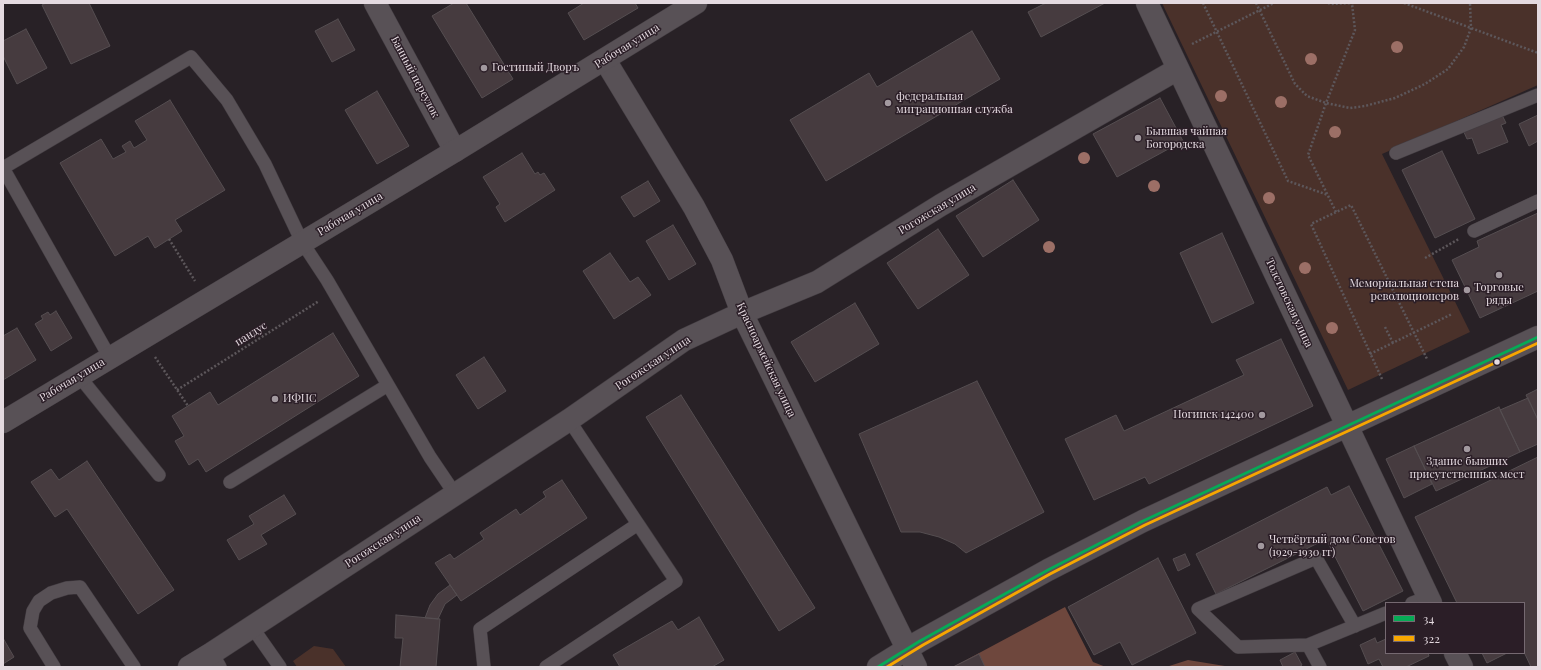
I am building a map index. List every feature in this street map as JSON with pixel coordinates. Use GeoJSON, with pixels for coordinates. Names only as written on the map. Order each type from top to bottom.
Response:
{"type":"FeatureCollection","features":[{"type":"Feature","properties":{"kind":"street","name":"Банный переулок"},"geometry":{"type":"LineString","coordinates":[[375,3],[455,151]]}},
{"type":"Feature","properties":{"kind":"street","name":"Рабочая улица"},"geometry":{"type":"LineString","coordinates":[[3,422],[455,151],[696,3]]}},
{"type":"Feature","properties":{"kind":"street","name":"Толстовская улица"},"geometry":{"type":"LineString","coordinates":[[1147,3],[1347,425],[1424,601]]}},
{"type":"Feature","properties":{"kind":"street","name":"Красноармейская улица"},"geometry":{"type":"LineString","coordinates":[[605,60],[694,207],[722,260],[742,313],[911,658]]}},
{"type":"Feature","properties":{"kind":"street","name":"Рогожская улица"},"geometry":{"type":"LineString","coordinates":[[189,667],[216,660],[252,627],[569,420],[684,340],[742,313],[817,282],[941,205],[1178,69]]}},
{"type":"Feature","properties":{"kind":"street"},"geometry":{"type":"LineString","coordinates":[[878,667],[911,658],[1048,570],[1143,521],[1538,337]]}},
{"type":"Feature","properties":{"kind":"street"},"geometry":{"type":"LineString","coordinates":[[1456,654],[1462,667]]}},
{"type":"Feature","properties":{"kind":"lane"},"geometry":{"type":"LineString","coordinates":[[110,358],[3,168],[191,57],[227,100],[262,157],[302,242],[334,291],[430,457],[455,494]]}},
{"type":"Feature","properties":{"kind":"lane"},"geometry":{"type":"LineString","coordinates":[[1396,153],[1538,95]]}},
{"type":"Feature","properties":{"kind":"lane"},"geometry":{"type":"LineString","coordinates":[[1474,231],[1538,201]]}},
{"type":"Feature","properties":{"kind":"lane"},"geometry":{"type":"LineString","coordinates":[[79,376],[159,475]]}},
{"type":"Feature","properties":{"kind":"lane"},"geometry":{"type":"LineString","coordinates":[[230,482],[388,385]]}},
{"type":"Feature","properties":{"kind":"lane"},"geometry":{"type":"LineString","coordinates":[[546,667],[676,581],[569,420]]}},
{"type":"Feature","properties":{"kind":"lane"},"geometry":{"type":"LineString","coordinates":[[484,667],[480,629],[638,524]]}},
{"type":"Feature","properties":{"kind":"lane"},"geometry":{"type":"LineString","coordinates":[[1355,626],[1316,558],[1198,608],[1238,647],[1308,645],[1355,626],[1385,613]]}},
{"type":"Feature","properties":{"kind":"lane"},"geometry":{"type":"LineString","coordinates":[[54,667],[30,628],[33,611],[39,601],[51,593],[67,588],[80,587],[134,667]]}},
{"type":"Feature","properties":{"kind":"lane"},"geometry":{"type":"LineString","coordinates":[[252,627],[280,667]]}},
{"type":"Feature","properties":{"kind":"lane"},"geometry":{"type":"LineString","coordinates":[[1308,645],[1320,667]]}},
{"type":"Feature","properties":{"kind":"path"},"geometry":{"type":"LineString","coordinates":[[1203,3],[1288,181],[1328,196]]}},
{"type":"Feature","properties":{"kind":"path"},"geometry":{"type":"LineString","coordinates":[[1256,3],[1295,84],[1307,96],[1326,103],[1350,108],[1365,106],[1396,98],[1425,84],[1448,69],[1464,47],[1471,28],[1470,3]]}},
{"type":"Feature","properties":{"kind":"path"},"geometry":{"type":"LineString","coordinates":[[1187,46],[1274,3]]}},
{"type":"Feature","properties":{"kind":"path"},"geometry":{"type":"LineString","coordinates":[[1328,3],[1353,4],[1355,30],[1326,103],[1308,155],[1336,212]]}},
{"type":"Feature","properties":{"kind":"path"},"geometry":{"type":"LineString","coordinates":[[1404,3],[1538,53]]}},
{"type":"Feature","properties":{"kind":"path"},"geometry":{"type":"LineString","coordinates":[[1382,379],[1311,224],[1351,205],[1427,359]]}},
{"type":"Feature","properties":{"kind":"path"},"geometry":{"type":"LineString","coordinates":[[1426,258],[1474,231]]}},
{"type":"Feature","properties":{"kind":"path"},"geometry":{"type":"LineString","coordinates":[[169,239],[198,286]]}},
{"type":"Feature","properties":{"kind":"path","name":"пандус"},"geometry":{"type":"LineString","coordinates":[[177,390],[334,291]]}},
{"type":"Feature","properties":{"kind":"path"},"geometry":{"type":"LineString","coordinates":[[1370,354],[1452,314]]}},
{"type":"Feature","properties":{"kind":"path"},"geometry":{"type":"LineString","coordinates":[[1385,327],[1393,343]]}},
{"type":"Feature","properties":{"kind":"path"},"geometry":{"type":"LineString","coordinates":[[163,369],[188,406]]}},
{"type":"Feature","properties":{"kind":"shaded area"},"geometry":{"type":"Polygon","coordinates":[[[1162,3],[1538,3],[1538,85],[1382,154],[1470,332],[1348,390],[1162,3]]]}},
{"type":"Feature","properties":{"kind":"shaded area"},"geometry":{"type":"Polygon","coordinates":[[[1065,607],[1093,662],[1106,667],[953,667],[1065,607]]]}},
{"type":"Feature","properties":{"kind":"shaded area"},"geometry":{"type":"Polygon","coordinates":[[[314,646],[333,649],[346,667],[297,667],[293,661],[314,646]]]}},
{"type":"Feature","properties":{"kind":"shaded area"},"geometry":{"type":"Polygon","coordinates":[[[1188,660],[1231,667],[1166,667],[1188,660]]]}},
{"type":"Feature","properties":{"kind":"building"},"geometry":{"type":"Polygon","coordinates":[[[46,3],[89,3],[110,46],[71,64],[42,5],[46,3]]]}},
{"type":"Feature","properties":{"kind":"building"},"geometry":{"type":"Polygon","coordinates":[[[454,3],[466,3],[513,79],[482,98],[432,16],[454,3]]]}},
{"type":"Feature","properties":{"kind":"building"},"geometry":{"type":"Polygon","coordinates":[[[584,3],[635,3],[638,8],[584,40],[568,13],[584,3]]]}},
{"type":"Feature","properties":{"kind":"building"},"geometry":{"type":"Polygon","coordinates":[[[1046,3],[1105,3],[1041,37],[1028,12],[1046,3]]]}},
{"type":"Feature","properties":{"kind":"building"},"geometry":{"type":"Polygon","coordinates":[[[338,19],[355,50],[332,62],[315,31],[338,19]]]}},
{"type":"Feature","properties":{"kind":"building"},"geometry":{"type":"Polygon","coordinates":[[[26,29],[47,68],[17,84],[3,56],[3,41],[26,29]]]}},
{"type":"Feature","properties":{"kind":"building","name":"федеральная миграционная служба"},"geometry":{"type":"Polygon","coordinates":[[[972,31],[1000,79],[826,181],[790,120],[869,73],[877,87],[972,31]]]}},
{"type":"Feature","properties":{"kind":"building"},"geometry":{"type":"Polygon","coordinates":[[[377,91],[409,146],[377,164],[345,110],[377,91]]]}},
{"type":"Feature","properties":{"kind":"building","name":"Бывшая чайная Богородска"},"geometry":{"type":"Polygon","coordinates":[[[1160,98],[1183,141],[1117,177],[1093,134],[1160,98]]]}},
{"type":"Feature","properties":{"kind":"building"},"geometry":{"type":"Polygon","coordinates":[[[170,100],[225,190],[175,220],[182,231],[155,248],[148,236],[115,256],[60,163],[101,139],[113,159],[126,152],[122,146],[130,141],[134,148],[147,140],[135,121],[170,100]]]}},
{"type":"Feature","properties":{"kind":"building"},"geometry":{"type":"Polygon","coordinates":[[[1502,115],[1506,123],[1501,125],[1508,142],[1478,154],[1472,138],[1467,139],[1463,130],[1502,115]]]}},
{"type":"Feature","properties":{"kind":"building"},"geometry":{"type":"Polygon","coordinates":[[[1538,115],[1538,141],[1529,146],[1519,124],[1538,115]]]}},
{"type":"Feature","properties":{"kind":"building"},"geometry":{"type":"Polygon","coordinates":[[[1442,151],[1475,219],[1435,238],[1402,170],[1442,151]]]}},
{"type":"Feature","properties":{"kind":"building"},"geometry":{"type":"Polygon","coordinates":[[[522,153],[535,174],[538,172],[540,175],[544,173],[555,190],[505,222],[496,207],[500,204],[483,177],[522,153]]]}},
{"type":"Feature","properties":{"kind":"building"},"geometry":{"type":"Polygon","coordinates":[[[1013,180],[1039,220],[983,257],[956,216],[1013,180]]]}},
{"type":"Feature","properties":{"kind":"building"},"geometry":{"type":"Polygon","coordinates":[[[648,181],[660,201],[634,217],[621,197],[648,181]]]}},
{"type":"Feature","properties":{"kind":"building","name":"Торговые ряды"},"geometry":{"type":"Polygon","coordinates":[[[1538,213],[1538,291],[1480,318],[1452,260],[1479,247],[1477,241],[1538,213]]]}},
{"type":"Feature","properties":{"kind":"building"},"geometry":{"type":"Polygon","coordinates":[[[673,225],[696,264],[669,280],[646,241],[673,225]]]}},
{"type":"Feature","properties":{"kind":"building"},"geometry":{"type":"Polygon","coordinates":[[[938,229],[969,275],[918,309],[887,263],[938,229]]]}},
{"type":"Feature","properties":{"kind":"building"},"geometry":{"type":"Polygon","coordinates":[[[1222,233],[1254,303],[1212,323],[1180,253],[1222,233]]]}},
{"type":"Feature","properties":{"kind":"building"},"geometry":{"type":"Polygon","coordinates":[[[610,253],[630,282],[638,277],[651,295],[614,319],[583,271],[610,253]]]}},
{"type":"Feature","properties":{"kind":"building"},"geometry":{"type":"Polygon","coordinates":[[[855,303],[879,344],[815,382],[791,342],[855,303]]]}},
{"type":"Feature","properties":{"kind":"building"},"geometry":{"type":"Polygon","coordinates":[[[56,311],[72,338],[51,351],[35,324],[43,319],[41,316],[48,312],[50,315],[56,311]]]}},
{"type":"Feature","properties":{"kind":"building"},"geometry":{"type":"Polygon","coordinates":[[[17,328],[36,360],[3,380],[3,336],[17,328]]]}},
{"type":"Feature","properties":{"kind":"building","name":"ИФНС"},"geometry":{"type":"Polygon","coordinates":[[[333,333],[359,376],[206,472],[198,459],[189,465],[175,441],[184,436],[172,416],[210,392],[218,405],[333,333]]]}},
{"type":"Feature","properties":{"kind":"building"},"geometry":{"type":"Polygon","coordinates":[[[1281,339],[1313,406],[1149,484],[1145,477],[1094,500],[1065,439],[1116,415],[1124,431],[1244,375],[1236,360],[1281,339]]]}},
{"type":"Feature","properties":{"kind":"building"},"geometry":{"type":"Polygon","coordinates":[[[484,357],[506,391],[478,409],[456,375],[484,357]]]}},
{"type":"Feature","properties":{"kind":"building"},"geometry":{"type":"Polygon","coordinates":[[[977,381],[1044,512],[966,553],[955,544],[939,537],[920,532],[901,532],[859,434],[977,381]]]}},
{"type":"Feature","properties":{"kind":"building"},"geometry":{"type":"Polygon","coordinates":[[[1538,389],[1538,420],[1526,395],[1538,389]]]}},
{"type":"Feature","properties":{"kind":"building"},"geometry":{"type":"Polygon","coordinates":[[[681,395],[815,608],[779,631],[646,417],[681,395]]]}},
{"type":"Feature","properties":{"kind":"building"},"geometry":{"type":"Polygon","coordinates":[[[1528,398],[1538,420],[1538,444],[1520,452],[1500,410],[1528,398]]]}},
{"type":"Feature","properties":{"kind":"building","name":"Здание бывших присутственных мест"},"geometry":{"type":"Polygon","coordinates":[[[1499,407],[1520,452],[1436,491],[1414,446],[1499,407]]]}},
{"type":"Feature","properties":{"kind":"building"},"geometry":{"type":"Polygon","coordinates":[[[1414,446],[1432,484],[1404,498],[1386,459],[1414,446]]]}},
{"type":"Feature","properties":{"kind":"building"},"geometry":{"type":"Polygon","coordinates":[[[1538,457],[1538,667],[1531,667],[1525,654],[1525,602],[1457,602],[1415,517],[1538,457]]]}},
{"type":"Feature","properties":{"kind":"building"},"geometry":{"type":"Polygon","coordinates":[[[87,461],[174,590],[138,614],[67,509],[55,517],[31,482],[51,469],[59,480],[87,461]]]}},
{"type":"Feature","properties":{"kind":"building"},"geometry":{"type":"Polygon","coordinates":[[[562,480],[587,518],[461,601],[435,563],[450,554],[454,559],[484,539],[480,533],[516,509],[520,515],[546,497],[543,492],[562,480]]]}},
{"type":"Feature","properties":{"kind":"building","name":"Четвёртый дом Советов (1929-1930 гг)"},"geometry":{"type":"Polygon","coordinates":[[[1349,486],[1403,591],[1363,611],[1326,539],[1216,594],[1196,554],[1327,487],[1331,495],[1349,486]]]}},
{"type":"Feature","properties":{"kind":"building"},"geometry":{"type":"Polygon","coordinates":[[[284,495],[296,514],[261,535],[267,544],[239,560],[227,540],[254,524],[249,516],[284,495]]]}},
{"type":"Feature","properties":{"kind":"building"},"geometry":{"type":"Polygon","coordinates":[[[1185,554],[1190,565],[1178,571],[1173,559],[1185,554]]]}},
{"type":"Feature","properties":{"kind":"building"},"geometry":{"type":"Polygon","coordinates":[[[1158,558],[1196,633],[1132,665],[1120,642],[1094,655],[1068,607],[1158,558]]]}},
{"type":"Feature","properties":{"kind":"building"},"geometry":{"type":"Polygon","coordinates":[[[450,585],[457,595],[445,604],[438,619],[425,618],[430,605],[438,594],[450,585]]]}},
{"type":"Feature","properties":{"kind":"building"},"geometry":{"type":"Polygon","coordinates":[[[396,615],[440,619],[436,667],[400,667],[403,638],[395,638],[396,615]]]}},
{"type":"Feature","properties":{"kind":"building"},"geometry":{"type":"Polygon","coordinates":[[[699,617],[724,660],[712,667],[620,667],[613,655],[672,621],[678,630],[699,617]]]}},
{"type":"Feature","properties":{"kind":"building"},"geometry":{"type":"Polygon","coordinates":[[[3,638],[14,657],[3,664],[3,638]]]}},
{"type":"Feature","properties":{"kind":"building"},"geometry":{"type":"Polygon","coordinates":[[[1375,638],[1377,643],[1385,639],[1385,654],[1428,654],[1429,656],[1406,667],[1383,667],[1379,659],[1368,664],[1360,645],[1375,638]]]}},
{"type":"Feature","properties":{"kind":"building"},"geometry":{"type":"Polygon","coordinates":[[[1295,652],[1302,665],[1299,667],[1283,667],[1280,660],[1295,652]]]}},
{"type":"Feature","properties":{"kind":"building"},"geometry":{"type":"Polygon","coordinates":[[[979,654],[985,667],[953,667],[979,654]]]}},
{"type":"Feature","properties":{"kind":"building"},"geometry":{"type":"Polygon","coordinates":[[[1482,654],[1505,654],[1487,663],[1482,654]]]}},
{"type":"Feature","properties":{"kind":"transit line","name":"34"},"geometry":{"type":"LineString","coordinates":[[878,667],[920,641],[1048,570],[1143,521],[1538,337]]}},
{"type":"Feature","properties":{"kind":"transit line","name":"322"},"geometry":{"type":"LineString","coordinates":[[887,667],[923,645],[1050,574],[1145,525],[1538,343]]}},
{"type":"Feature","properties":{"kind":"place","name":"Гостиный Дворъ"},"geometry":{"type":"Point","coordinates":[484,68]}},
{"type":"Feature","properties":{"kind":"place","name":"федеральная миграционная служба"},"geometry":{"type":"Point","coordinates":[888,103]}},
{"type":"Feature","properties":{"kind":"place","name":"Бывшая чайная Богородска"},"geometry":{"type":"Point","coordinates":[1138,138]}},
{"type":"Feature","properties":{"kind":"place","name":"Торговые ряды"},"geometry":{"type":"Point","coordinates":[1499,275]}},
{"type":"Feature","properties":{"kind":"place","name":"Мемориальная стена революционеров"},"geometry":{"type":"Point","coordinates":[1467,290]}},
{"type":"Feature","properties":{"kind":"place","name":"ИФНС"},"geometry":{"type":"Point","coordinates":[275,399]}},
{"type":"Feature","properties":{"kind":"place","name":"Ногинск 142400"},"geometry":{"type":"Point","coordinates":[1262,415]}},
{"type":"Feature","properties":{"kind":"place","name":"Здание бывших присутственных мест"},"geometry":{"type":"Point","coordinates":[1467,449]}},
{"type":"Feature","properties":{"kind":"place","name":"Четвёртый дом Советов (1929-1930 гг)"},"geometry":{"type":"Point","coordinates":[1261,546]}}]}
